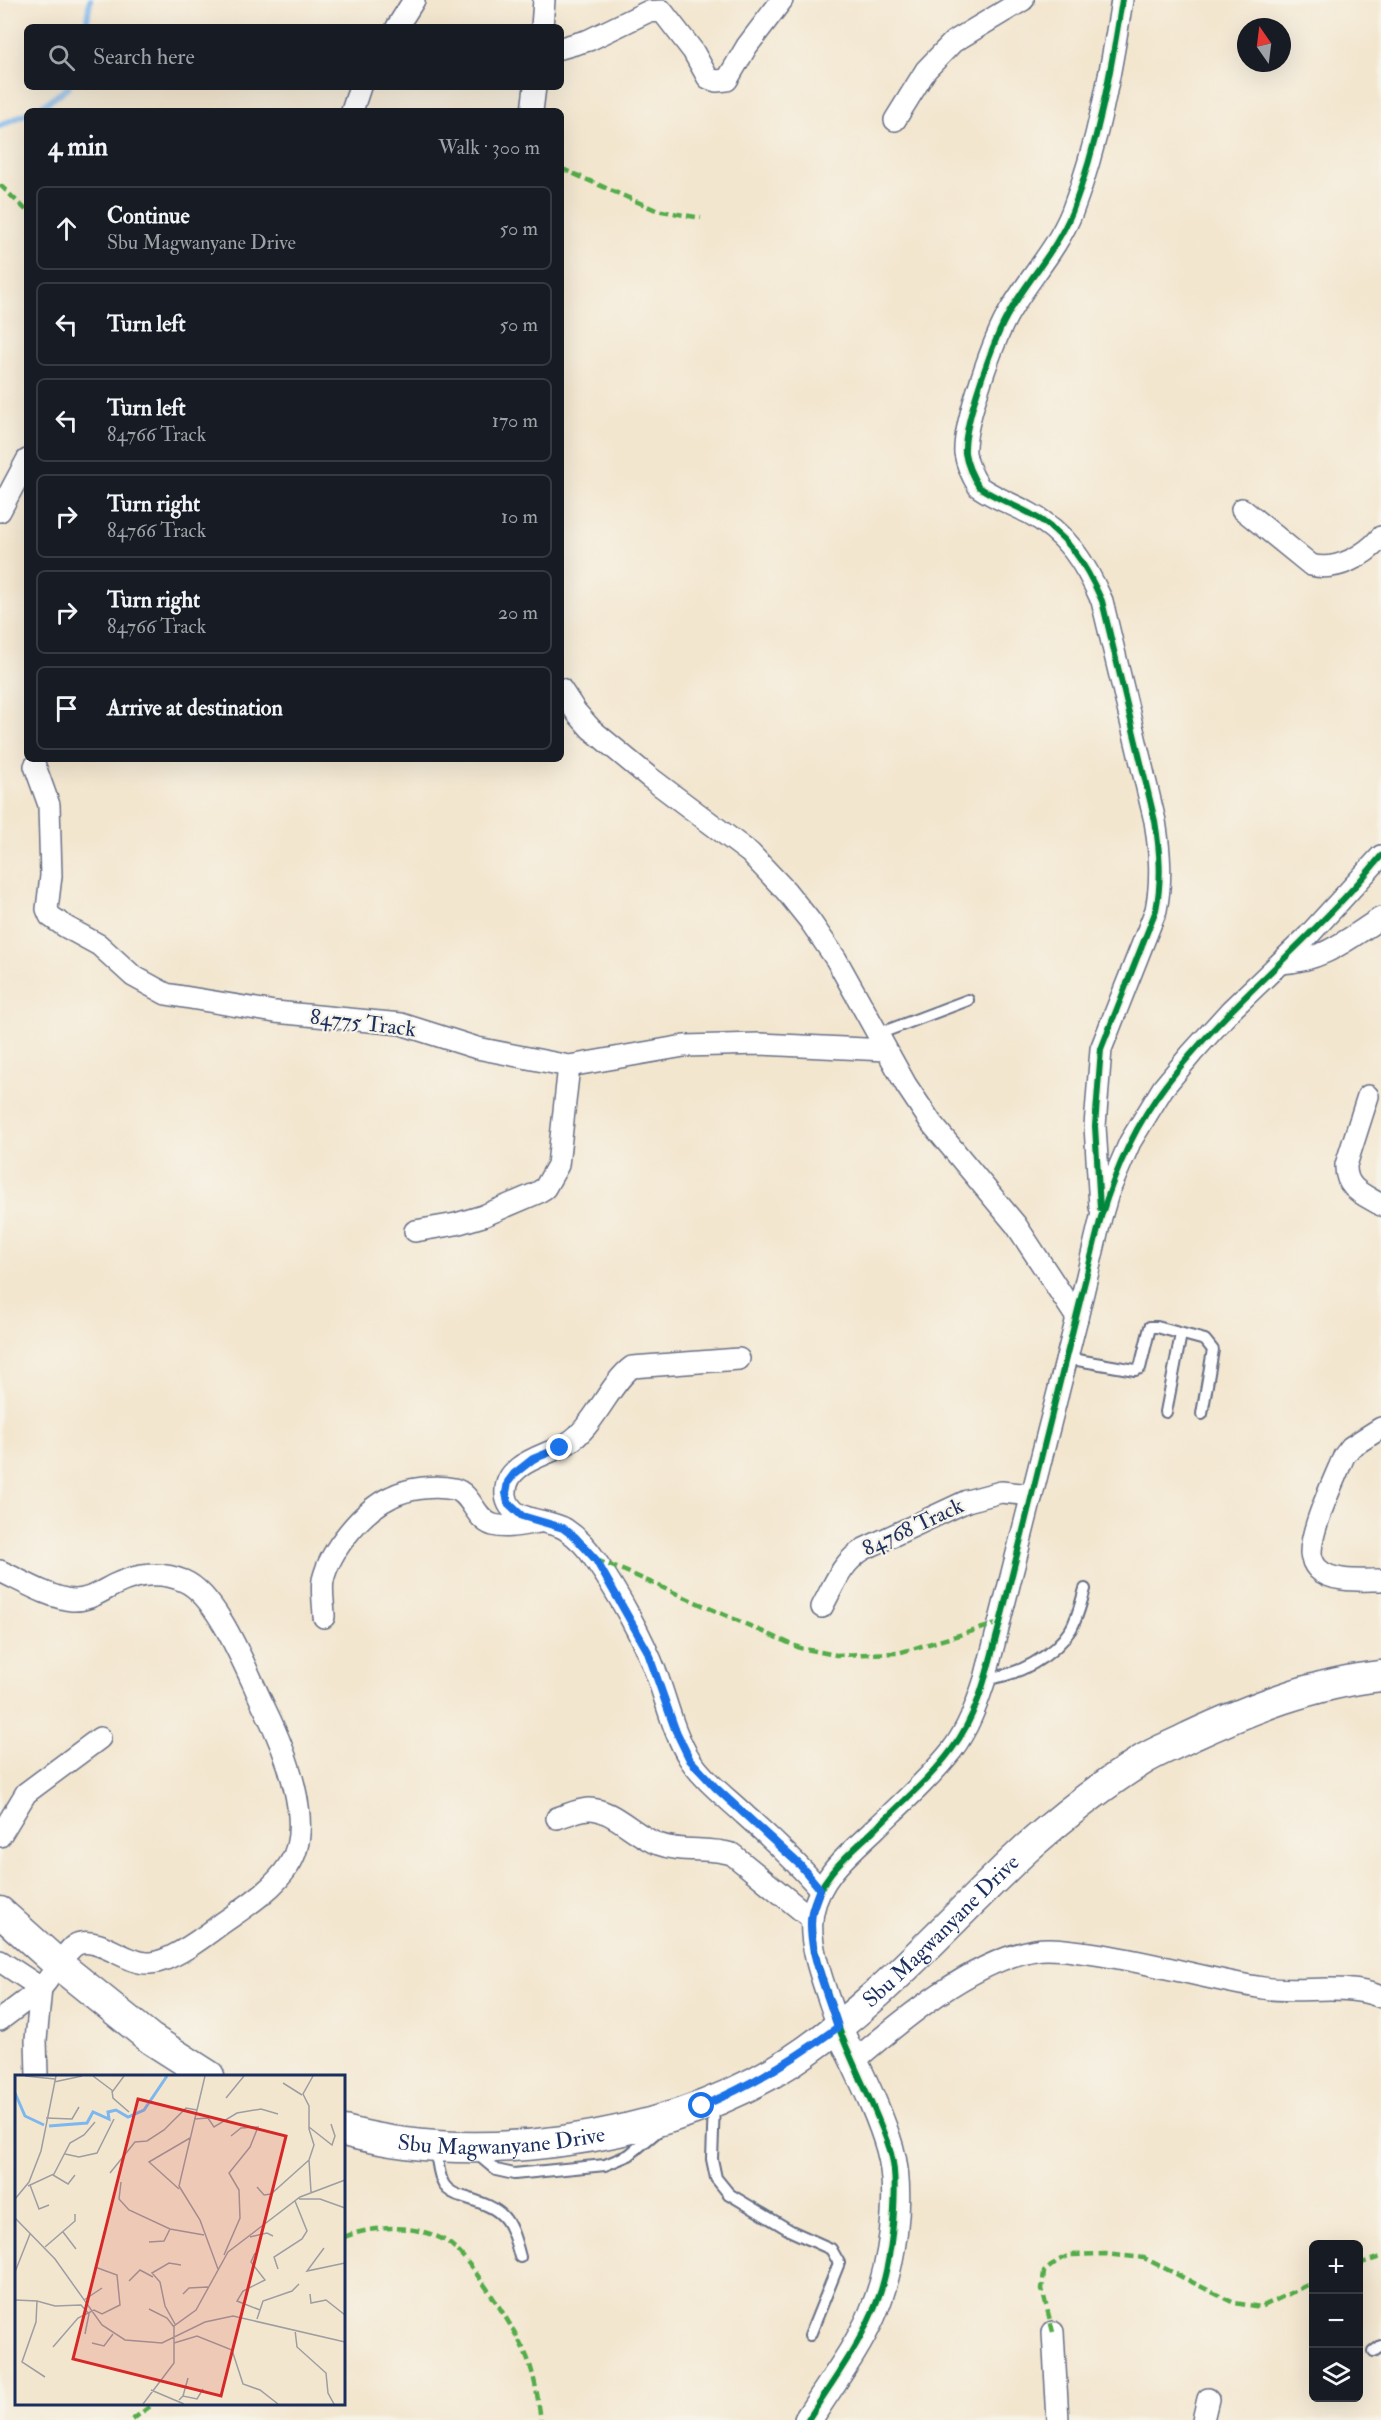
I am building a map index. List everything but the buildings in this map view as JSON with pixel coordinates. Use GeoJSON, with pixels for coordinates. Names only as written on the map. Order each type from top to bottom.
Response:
{"type":"FeatureCollection","features":[{"type":"Feature","properties":{"kind":"main road","name":"Sbu Magwanyane Drive"},"geometry":{"type":"LineString","coordinates":[[345,2131],[366,2137],[434,2146],[470,2148],[528,2145],[593,2136],[652,2124],[750,2085],[788,2063],[838,2027],[905,1968],[1028,1848],[1077,1805],[1144,1759],[1234,1716],[1312,1690],[1381,1676]]}},
{"type":"Feature","properties":{"kind":"main road"},"geometry":{"type":"LineString","coordinates":[[0,1912],[58,1964],[151,2039],[207,2075]]}},
{"type":"Feature","properties":{"kind":"street"},"geometry":{"type":"LineString","coordinates":[[399,24],[414,0]]}},
{"type":"Feature","properties":{"kind":"street"},"geometry":{"type":"LineString","coordinates":[[542,24],[544,0]]}},
{"type":"Feature","properties":{"kind":"street"},"geometry":{"type":"LineString","coordinates":[[564,47],[589,40],[647,12],[662,11],[693,51],[708,78],[727,80],[747,46],[782,0]]}},
{"type":"Feature","properties":{"kind":"street"},"geometry":{"type":"LineString","coordinates":[[895,120],[926,70],[953,42],[1023,0]]}},
{"type":"Feature","properties":{"kind":"street"},"geometry":{"type":"LineString","coordinates":[[1101,1216],[1095,1126],[1101,1049],[1150,931],[1156,910],[1160,888],[1159,844],[1155,821],[1102,601],[1091,577],[1069,543],[1054,528],[979,487],[971,474],[965,452],[974,407],[1000,330],[1010,311],[1061,238],[1086,174],[1112,63],[1122,0]]}},
{"type":"Feature","properties":{"kind":"street"},"geometry":{"type":"LineString","coordinates":[[353,108],[359,90]]}},
{"type":"Feature","properties":{"kind":"street"},"geometry":{"type":"LineString","coordinates":[[532,108],[535,90]]}},
{"type":"Feature","properties":{"kind":"street"},"geometry":{"type":"LineString","coordinates":[[0,511],[24,466]]}},
{"type":"Feature","properties":{"kind":"street"},"geometry":{"type":"LineString","coordinates":[[1242,509],[1311,565],[1322,568],[1334,567],[1351,560],[1381,537]]}},
{"type":"Feature","properties":{"kind":"street"},"geometry":{"type":"LineString","coordinates":[[564,695],[591,729],[649,777],[750,853],[810,921],[836,959],[882,1042],[932,1124],[1016,1225],[1077,1318]]}},
{"type":"Feature","properties":{"kind":"street","name":"84775 Track"},"geometry":{"type":"LineString","coordinates":[[35,766],[49,805],[51,876],[47,909],[50,916],[99,945],[133,976],[166,994],[230,1006],[401,1024],[477,1048],[569,1066],[684,1046],[882,1042]]}},
{"type":"Feature","properties":{"kind":"street"},"geometry":{"type":"LineString","coordinates":[[808,2420],[872,2315],[883,2281],[892,2238],[895,2191],[890,2150],[870,2096],[838,2027],[816,1957],[811,1932],[812,1918],[820,1889],[838,1865],[917,1788],[952,1749],[970,1719],[985,1679],[1101,1216],[1108,1192],[1130,1142],[1163,1088],[1191,1053],[1346,896],[1381,856]]}},
{"type":"Feature","properties":{"kind":"street"},"geometry":{"type":"LineString","coordinates":[[1281,963],[1299,962],[1323,955],[1381,918]]}},
{"type":"Feature","properties":{"kind":"street"},"geometry":{"type":"LineString","coordinates":[[415,1231],[456,1224],[483,1216],[545,1188],[558,1165],[569,1066]]}},
{"type":"Feature","properties":{"kind":"street"},"geometry":{"type":"LineString","coordinates":[[1368,1096],[1346,1165],[1346,1175],[1351,1185],[1381,1205]]}},
{"type":"Feature","properties":{"kind":"street"},"geometry":{"type":"LineString","coordinates":[[739,1359],[637,1365],[628,1370],[579,1435],[560,1448],[522,1466],[508,1482],[506,1493],[513,1510],[522,1516],[563,1528],[575,1537],[596,1560],[647,1650],[675,1729],[690,1760],[715,1787],[800,1865],[820,1889]]}},
{"type":"Feature","properties":{"kind":"street"},"geometry":{"type":"LineString","coordinates":[[1381,1428],[1351,1447],[1344,1456],[1318,1523],[1311,1555],[1316,1567],[1331,1576],[1381,1580]]}},
{"type":"Feature","properties":{"kind":"street"},"geometry":{"type":"LineString","coordinates":[[324,1617],[323,1581],[337,1549],[362,1517],[391,1497],[410,1490],[455,1489],[463,1493],[486,1522],[509,1526],[544,1521]]}},
{"type":"Feature","properties":{"kind":"street","name":"84768 Track"},"geometry":{"type":"LineString","coordinates":[[822,1607],[842,1568],[852,1556],[864,1549],[966,1501],[1001,1492],[1032,1496]]}},
{"type":"Feature","properties":{"kind":"street"},"geometry":{"type":"LineString","coordinates":[[0,1571],[72,1600],[95,1595],[129,1578],[146,1574],[184,1581],[199,1590],[220,1617],[282,1744],[293,1777],[299,1828],[297,1845],[289,1866],[260,1897],[209,1933],[160,1961],[149,1964],[138,1962],[88,1942],[75,1945],[41,1988],[0,2020]]}},
{"type":"Feature","properties":{"kind":"street"},"geometry":{"type":"LineString","coordinates":[[0,1836],[26,1793],[100,1738]]}},
{"type":"Feature","properties":{"kind":"street"},"geometry":{"type":"LineString","coordinates":[[557,1818],[583,1810],[600,1811],[608,1813],[637,1835],[658,1844],[673,1848],[716,1850],[732,1854],[812,1918]]}},
{"type":"Feature","properties":{"kind":"street"},"geometry":{"type":"LineString","coordinates":[[854,2061],[899,2023],[950,1986],[1014,1956],[1036,1950],[1058,1950],[1122,1958],[1264,1988],[1293,1991],[1344,1990],[1381,1997]]}},
{"type":"Feature","properties":{"kind":"street"},"geometry":{"type":"LineString","coordinates":[[0,1961],[41,1988]]}},
{"type":"Feature","properties":{"kind":"street"},"geometry":{"type":"LineString","coordinates":[[37,2075],[36,2040],[41,1988]]}},
{"type":"Feature","properties":{"kind":"street"},"geometry":{"type":"LineString","coordinates":[[1053,2332],[1058,2420]]}},
{"type":"Feature","properties":{"kind":"street"},"geometry":{"type":"LineString","coordinates":[[1203,2420],[1208,2399]]}},
{"type":"Feature","properties":{"kind":"lane"},"geometry":{"type":"LineString","coordinates":[[882,1042],[968,1000]]}},
{"type":"Feature","properties":{"kind":"lane"},"geometry":{"type":"LineString","coordinates":[[1066,1358],[1135,1370],[1140,1368],[1150,1327],[1157,1326],[1205,1340],[1213,1350],[1202,1414]]}},
{"type":"Feature","properties":{"kind":"lane"},"geometry":{"type":"LineString","coordinates":[[1166,1412],[1181,1334]]}},
{"type":"Feature","properties":{"kind":"lane"},"geometry":{"type":"LineString","coordinates":[[985,1679],[1014,1673],[1039,1659],[1054,1647],[1071,1629],[1085,1589]]}},
{"type":"Feature","properties":{"kind":"lane"},"geometry":{"type":"LineString","coordinates":[[714,2100],[711,2159],[716,2178],[729,2194],[791,2231],[831,2249],[838,2263],[810,2335]]}},
{"type":"Feature","properties":{"kind":"lane"},"geometry":{"type":"LineString","coordinates":[[434,2146],[445,2187],[453,2193],[483,2203],[500,2212],[513,2232],[520,2257]]}},
{"type":"Feature","properties":{"kind":"waterway"},"geometry":{"type":"LineString","coordinates":[[86,24],[90,0]]}},
{"type":"Feature","properties":{"kind":"waterway"},"geometry":{"type":"LineString","coordinates":[[37,108],[65,90]]}},
{"type":"Feature","properties":{"kind":"waterway"},"geometry":{"type":"LineString","coordinates":[[0,126],[24,114]]}},
{"type":"Feature","properties":{"kind":"marked path"},"geometry":{"type":"LineString","coordinates":[[564,170],[656,210],[701,218]]}},
{"type":"Feature","properties":{"kind":"marked path"},"geometry":{"type":"LineString","coordinates":[[0,185],[24,208]]}},
{"type":"Feature","properties":{"kind":"marked path"},"geometry":{"type":"LineString","coordinates":[[596,1560],[800,1648],[836,1655],[898,1653],[1000,1623]]}},
{"type":"Feature","properties":{"kind":"marked path"},"geometry":{"type":"LineString","coordinates":[[345,2237],[368,2230],[408,2229],[434,2235],[455,2249],[467,2261],[491,2294],[522,2345],[532,2372],[541,2420]]}},
{"type":"Feature","properties":{"kind":"marked path"},"geometry":{"type":"LineString","coordinates":[[1053,2332],[1042,2289],[1044,2272],[1057,2261],[1070,2255],[1105,2254],[1144,2258],[1234,2303],[1261,2307],[1309,2284]]}},
{"type":"Feature","properties":{"kind":"marked path"},"geometry":{"type":"LineString","coordinates":[[1363,2262],[1381,2257]]}},
{"type":"Feature","properties":{"kind":"marked path"},"geometry":{"type":"LineString","coordinates":[[132,2420],[152,2405]]}},
{"type":"Feature","properties":{"kind":"cycle path"},"geometry":{"type":"LineString","coordinates":[[1100,1208],[1095,1126],[1101,1049],[1156,910],[1160,866],[1155,821],[1102,601],[1096,587],[1073,550],[1054,530],[1029,513],[979,487],[970,471],[965,453],[974,403],[1003,323],[1051,251],[1072,212],[1103,107],[1122,0]]}},
{"type":"Feature","properties":{"kind":"cycle path"},"geometry":{"type":"LineString","coordinates":[[808,2420],[865,2329],[876,2303],[885,2277],[890,2250],[895,2194],[894,2170],[889,2147],[838,2026],[817,1961],[811,1924],[816,1899],[836,1867],[934,1771],[962,1735],[970,1720],[987,1672],[1000,1623],[1101,1217],[1113,1182],[1136,1132],[1154,1101],[1190,1055],[1216,1026],[1328,915],[1381,856]]}},
{"type":"Feature","properties":{"kind":"route"},"geometry":{"type":"LineString","coordinates":[[560,1448],[533,1459],[514,1474],[508,1482],[506,1493],[508,1503],[522,1516],[563,1528],[575,1537],[596,1560],[647,1650],[675,1729],[690,1760],[715,1787],[800,1865],[820,1889],[812,1912],[811,1932],[816,1957],[838,2027],[788,2063],[750,2085],[702,2106]]}}]}
